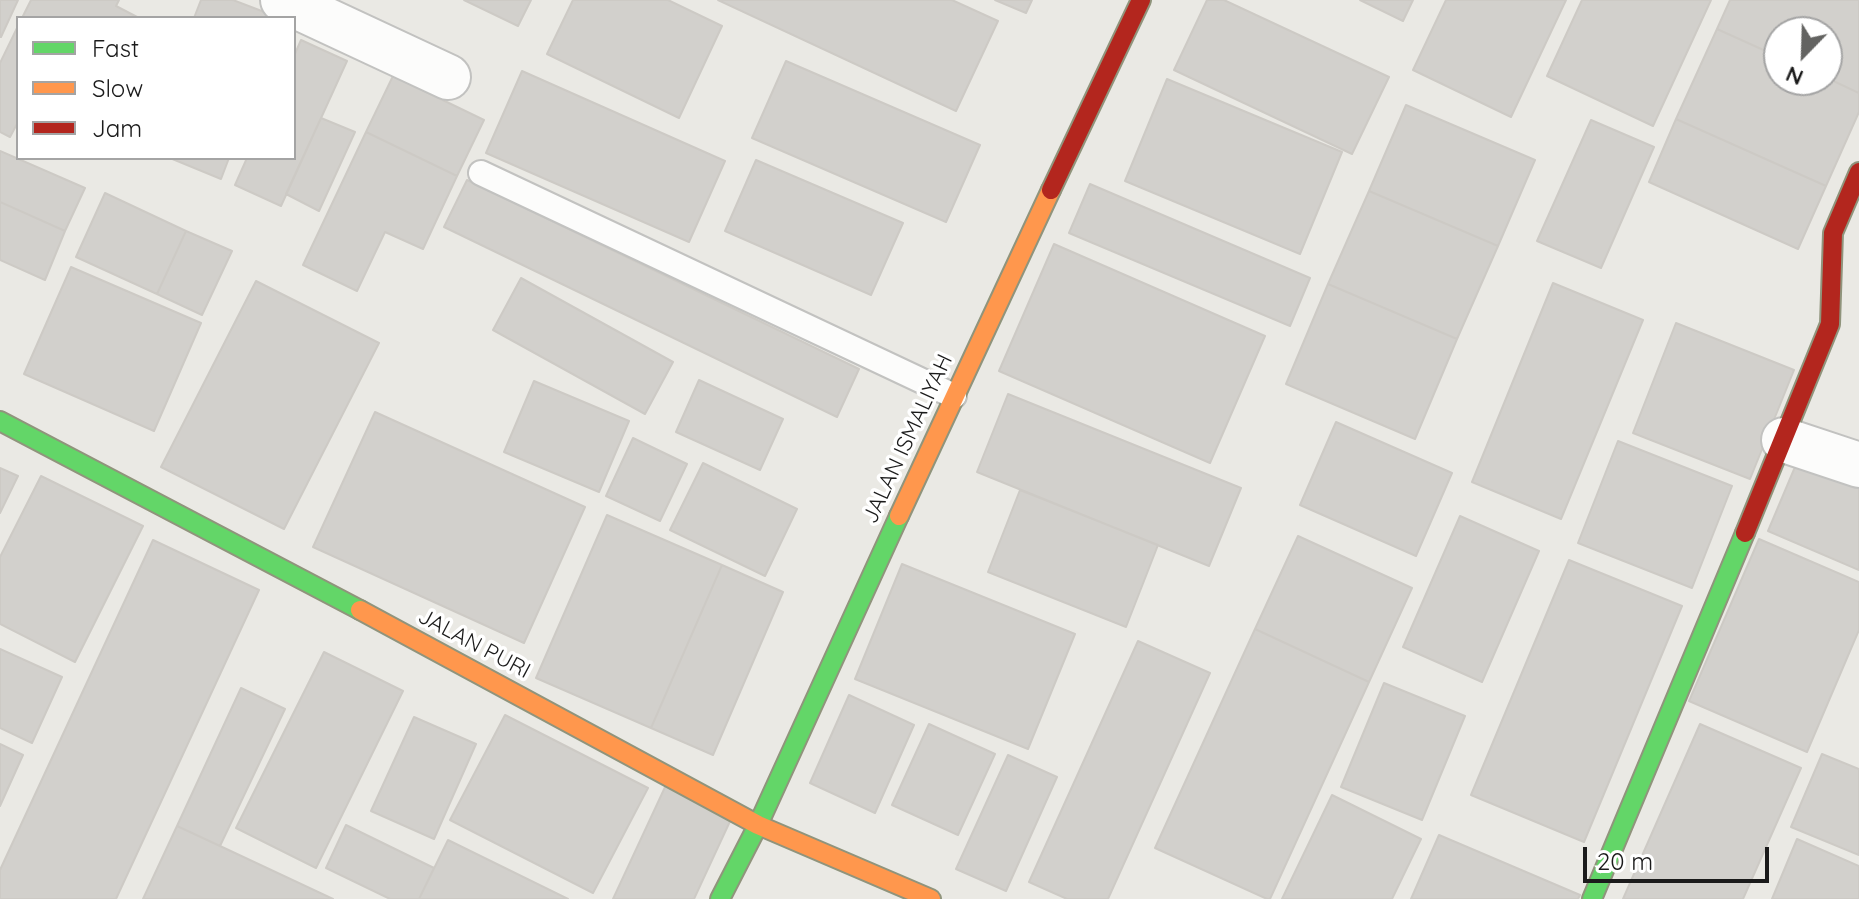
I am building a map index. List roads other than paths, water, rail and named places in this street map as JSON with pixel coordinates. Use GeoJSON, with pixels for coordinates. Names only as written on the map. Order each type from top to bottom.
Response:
{"type":"FeatureCollection","features":[{"type":"Feature","properties":{"kind":"street"},"geometry":{"type":"LineString","coordinates":[[283,0],[448,77]]}},
{"type":"Feature","properties":{"kind":"street","name":"JALAN ISMALIYAH"},"geometry":{"type":"LineString","coordinates":[[720,899],[758,825],[954,396],[1141,0]]}},
{"type":"Feature","properties":{"kind":"street"},"geometry":{"type":"LineString","coordinates":[[1592,899],[1830,324],[1833,233],[1859,172]]}},
{"type":"Feature","properties":{"kind":"street","name":"JALAN PURI"},"geometry":{"type":"LineString","coordinates":[[0,421],[270,561],[758,825],[931,899]]}},
{"type":"Feature","properties":{"kind":"street"},"geometry":{"type":"LineString","coordinates":[[1784,440],[1859,465]]}},
{"type":"Feature","properties":{"kind":"lane"},"geometry":{"type":"LineString","coordinates":[[481,173],[954,396]]}}]}
